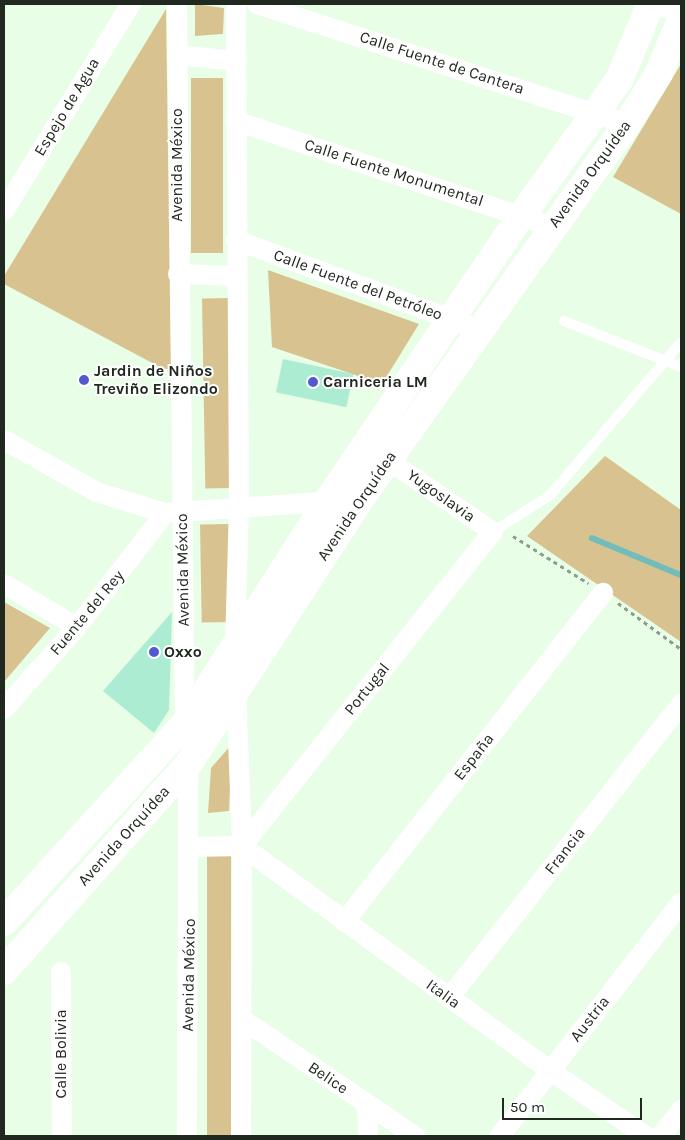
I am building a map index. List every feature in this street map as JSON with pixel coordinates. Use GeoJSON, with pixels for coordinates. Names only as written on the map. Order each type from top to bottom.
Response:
{"type":"FeatureCollection","features":[{"type":"Feature","properties":{"kind":"street","name":"Espejo de Agua"},"geometry":{"type":"LineString","coordinates":[[4,211],[131,4]]}},
{"type":"Feature","properties":{"kind":"street","name":"Avenida México"},"geometry":{"type":"LineString","coordinates":[[177,4],[178,274],[173,511],[191,847],[187,1136]]}},
{"type":"Feature","properties":{"kind":"street"},"geometry":{"type":"LineString","coordinates":[[236,4],[236,276],[239,506],[235,642],[242,846],[242,1136]]}},
{"type":"Feature","properties":{"kind":"street","name":"Calle Fuente de Cantera"},"geometry":{"type":"LineString","coordinates":[[257,4],[598,113],[627,124]]}},
{"type":"Feature","properties":{"kind":"street"},"geometry":{"type":"LineString","coordinates":[[652,4],[681,14]]}},
{"type":"Feature","properties":{"kind":"street","name":"Avenida Orquídea"},"geometry":{"type":"LineString","coordinates":[[4,922],[185,724],[235,642],[328,500],[522,215],[598,113],[623,72],[652,4]]}},
{"type":"Feature","properties":{"kind":"street","name":"Avenida Orquídea"},"geometry":{"type":"LineString","coordinates":[[4,971],[188,763],[359,502],[552,227],[627,124],[658,76],[681,20]]}},
{"type":"Feature","properties":{"kind":"street"},"geometry":{"type":"LineString","coordinates":[[177,55],[237,62]]}},
{"type":"Feature","properties":{"kind":"street","name":"Calle Fuente Monumental"},"geometry":{"type":"LineString","coordinates":[[236,121],[522,215],[552,227]]}},
{"type":"Feature","properties":{"kind":"street","name":"Calle Fuente del Petróleo"},"geometry":{"type":"LineString","coordinates":[[236,240],[481,330]]}},
{"type":"Feature","properties":{"kind":"street"},"geometry":{"type":"LineString","coordinates":[[178,274],[236,276]]}},
{"type":"Feature","properties":{"kind":"street"},"geometry":{"type":"LineString","coordinates":[[4,440],[97,492],[173,511],[328,500],[359,502]]}},
{"type":"Feature","properties":{"kind":"street","name":"Yugoslavia"},"geometry":{"type":"LineString","coordinates":[[388,460],[493,532]]}},
{"type":"Feature","properties":{"kind":"street","name":"Fuente del Rey"},"geometry":{"type":"LineString","coordinates":[[4,708],[77,627],[173,511]]}},
{"type":"Feature","properties":{"kind":"street","name":"Portugal"},"geometry":{"type":"LineString","coordinates":[[242,846],[493,532]]}},
{"type":"Feature","properties":{"kind":"street"},"geometry":{"type":"LineString","coordinates":[[4,584],[77,627]]}},
{"type":"Feature","properties":{"kind":"street","name":"España"},"geometry":{"type":"LineString","coordinates":[[344,922],[603,593]]}},
{"type":"Feature","properties":{"kind":"street","name":"Francia"},"geometry":{"type":"LineString","coordinates":[[449,998],[681,704]]}},
{"type":"Feature","properties":{"kind":"street"},"geometry":{"type":"LineString","coordinates":[[191,847],[242,846]]}},
{"type":"Feature","properties":{"kind":"street","name":"Italia"},"geometry":{"type":"LineString","coordinates":[[242,846],[549,1070],[646,1136]]}},
{"type":"Feature","properties":{"kind":"street","name":"Austria"},"geometry":{"type":"LineString","coordinates":[[500,1136],[549,1070],[681,903]]}},
{"type":"Feature","properties":{"kind":"street","name":"Calle Bolivia"},"geometry":{"type":"LineString","coordinates":[[61,972],[62,1136]]}},
{"type":"Feature","properties":{"kind":"street","name":"Belice"},"geometry":{"type":"LineString","coordinates":[[242,1019],[415,1136]]}},
{"type":"Feature","properties":{"kind":"street"},"geometry":{"type":"LineString","coordinates":[[367,1104],[368,1136]]}},
{"type":"Feature","properties":{"kind":"street"},"geometry":{"type":"LineString","coordinates":[[661,1136],[681,1110]]}},
{"type":"Feature","properties":{"kind":"lane"},"geometry":{"type":"LineString","coordinates":[[564,321],[681,367]]}},
{"type":"Feature","properties":{"kind":"lane"},"geometry":{"type":"LineString","coordinates":[[493,532],[550,495],[681,342]]}},
{"type":"Feature","properties":{"kind":"shaded area"},"geometry":{"type":"Polygon","coordinates":[[[195,4],[224,8],[223,34],[195,36],[195,4]]]}},
{"type":"Feature","properties":{"kind":"shaded area"},"geometry":{"type":"Polygon","coordinates":[[[166,9],[171,373],[4,284],[4,276],[166,9]]]}},
{"type":"Feature","properties":{"kind":"shaded area"},"geometry":{"type":"Polygon","coordinates":[[[681,64],[681,214],[613,177],[681,64]]]}},
{"type":"Feature","properties":{"kind":"shaded area"},"geometry":{"type":"Polygon","coordinates":[[[191,78],[223,78],[223,253],[191,253],[191,78]]]}},
{"type":"Feature","properties":{"kind":"shaded area"},"geometry":{"type":"Polygon","coordinates":[[[268,270],[419,324],[382,384],[272,347],[268,270]]]}},
{"type":"Feature","properties":{"kind":"shaded area"},"geometry":{"type":"Polygon","coordinates":[[[202,298],[229,298],[232,488],[205,488],[202,298]]]}},
{"type":"Feature","properties":{"kind":"shaded area"},"geometry":{"type":"Polygon","coordinates":[[[605,456],[681,510],[681,642],[527,536],[605,456]]]}},
{"type":"Feature","properties":{"kind":"shaded area"},"geometry":{"type":"Polygon","coordinates":[[[229,524],[231,622],[202,622],[200,525],[229,524]]]}},
{"type":"Feature","properties":{"kind":"shaded area"},"geometry":{"type":"Polygon","coordinates":[[[4,602],[50,628],[4,682],[4,602]]]}},
{"type":"Feature","properties":{"kind":"shaded area"},"geometry":{"type":"Polygon","coordinates":[[[232,744],[229,811],[208,813],[211,768],[232,744]]]}},
{"type":"Feature","properties":{"kind":"shaded area"},"geometry":{"type":"Polygon","coordinates":[[[207,850],[231,850],[231,1136],[207,1136],[207,850]]]}},
{"type":"Feature","properties":{"kind":"building","name":"Carniceria LM"},"geometry":{"type":"Polygon","coordinates":[[[283,359],[353,374],[346,407],[276,392],[283,359]]]}},
{"type":"Feature","properties":{"kind":"building","name":"Oxxo"},"geometry":{"type":"Polygon","coordinates":[[[172,612],[169,710],[154,733],[103,691],[172,612]]]}},
{"type":"Feature","properties":{"kind":"waterway"},"geometry":{"type":"LineString","coordinates":[[592,538],[681,575]]}},
{"type":"Feature","properties":{"kind":"place","name":"Jardin de Niños Treviño Elizondo"},"geometry":{"type":"Point","coordinates":[84,380]}},
{"type":"Feature","properties":{"kind":"place","name":"Carniceria LM"},"geometry":{"type":"Point","coordinates":[313,382]}},
{"type":"Feature","properties":{"kind":"place","name":"Oxxo"},"geometry":{"type":"Point","coordinates":[154,652]}}]}
